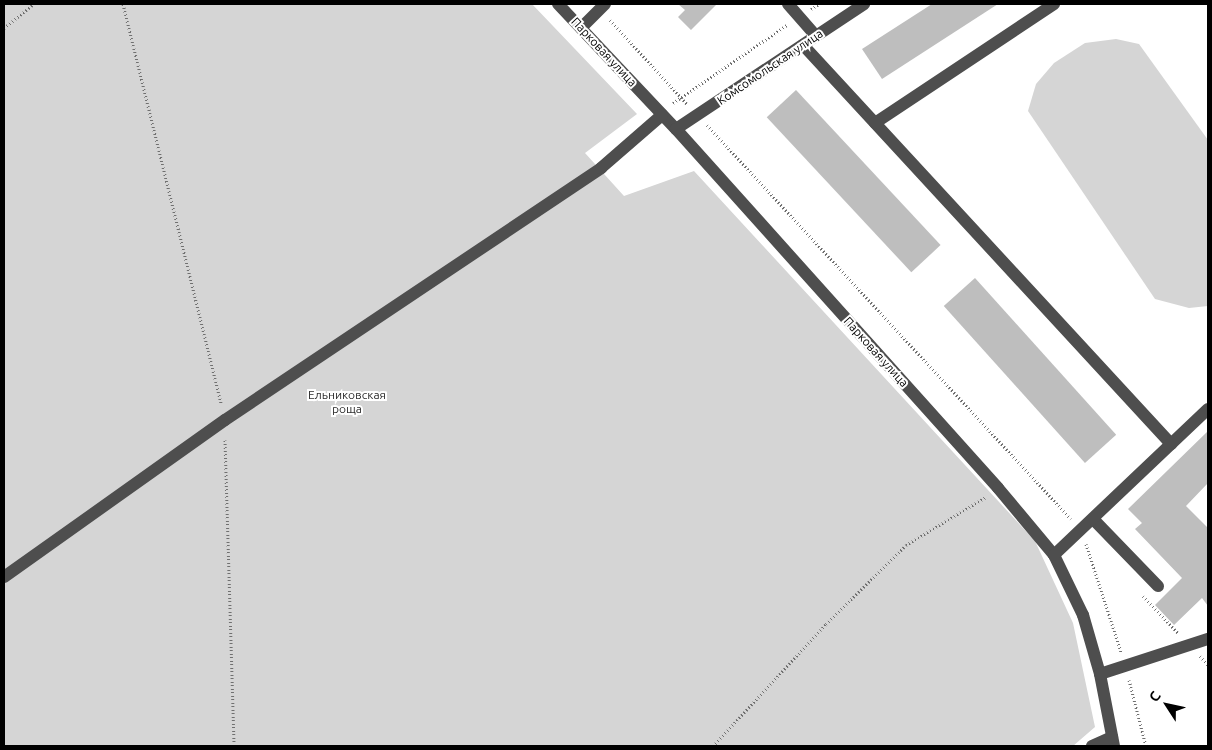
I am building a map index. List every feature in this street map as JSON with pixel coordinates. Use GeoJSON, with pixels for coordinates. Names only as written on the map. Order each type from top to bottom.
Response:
{"type":"FeatureCollection","features":[{"type":"Feature","properties":{"kind":"street","name":"Парковая улица"},"geometry":{"type":"LineString","coordinates":[[558,4],[662,114],[998,488],[1054,555],[1083,616],[1100,674],[1113,742]]}},
{"type":"Feature","properties":{"kind":"street"},"geometry":{"type":"LineString","coordinates":[[788,4],[816,36]]}},
{"type":"Feature","properties":{"kind":"street","name":"Комсомольская улица"},"geometry":{"type":"LineString","coordinates":[[676,130],[864,4]]}},
{"type":"Feature","properties":{"kind":"street"},"geometry":{"type":"LineString","coordinates":[[875,123],[1054,4]]}},
{"type":"Feature","properties":{"kind":"street"},"geometry":{"type":"LineString","coordinates":[[581,28],[602,6]]}},
{"type":"Feature","properties":{"kind":"street"},"geometry":{"type":"LineString","coordinates":[[803,45],[1171,444]]}},
{"type":"Feature","properties":{"kind":"street"},"geometry":{"type":"LineString","coordinates":[[4,577],[225,420],[601,168],[662,114]]}},
{"type":"Feature","properties":{"kind":"street"},"geometry":{"type":"LineString","coordinates":[[1054,555],[1082,532],[1208,409]]}},
{"type":"Feature","properties":{"kind":"street"},"geometry":{"type":"LineString","coordinates":[[1094,520],[1158,586]]}},
{"type":"Feature","properties":{"kind":"street"},"geometry":{"type":"LineString","coordinates":[[1100,674],[1126,668],[1208,639]]}},
{"type":"Feature","properties":{"kind":"street"},"geometry":{"type":"LineString","coordinates":[[1092,746],[1113,742]]}},
{"type":"Feature","properties":{"kind":"path"},"geometry":{"type":"LineString","coordinates":[[4,28],[34,4]]}},
{"type":"Feature","properties":{"kind":"path"},"geometry":{"type":"LineString","coordinates":[[123,4],[225,420],[234,746]]}},
{"type":"Feature","properties":{"kind":"path"},"geometry":{"type":"LineString","coordinates":[[680,96],[819,4]]}},
{"type":"Feature","properties":{"kind":"path"},"geometry":{"type":"LineString","coordinates":[[602,6],[680,96],[1082,532],[1126,668],[1146,746]]}},
{"type":"Feature","properties":{"kind":"path"},"geometry":{"type":"LineString","coordinates":[[713,746],[826,624],[906,545],[998,488]]}},
{"type":"Feature","properties":{"kind":"green space","name":"Ельниковская роща"},"geometry":{"type":"Polygon","coordinates":[[[4,4],[532,4],[637,114],[585,153],[624,196],[694,171],[1035,541],[1073,623],[1095,727],[1073,746],[4,746],[4,4]]]}},
{"type":"Feature","properties":{"kind":"green space"},"geometry":{"type":"Polygon","coordinates":[[[1116,39],[1139,44],[1208,140],[1208,306],[1189,308],[1155,299],[1028,111],[1036,84],[1054,63],[1085,43],[1116,39]]]}},
{"type":"Feature","properties":{"kind":"building"},"geometry":{"type":"Polygon","coordinates":[[[678,4],[717,4],[691,30],[678,17],[685,10],[678,4]]]}},
{"type":"Feature","properties":{"kind":"building"},"geometry":{"type":"Polygon","coordinates":[[[932,4],[998,4],[882,79],[862,49],[932,4]]]}},
{"type":"Feature","properties":{"kind":"building"},"geometry":{"type":"Polygon","coordinates":[[[796,90],[941,245],[911,272],[767,117],[796,90]]]}},
{"type":"Feature","properties":{"kind":"building"},"geometry":{"type":"Polygon","coordinates":[[[975,278],[1116,435],[1085,463],[944,306],[975,278]]]}},
{"type":"Feature","properties":{"kind":"building"},"geometry":{"type":"Polygon","coordinates":[[[1208,431],[1208,483],[1186,506],[1208,528],[1208,606],[1202,598],[1174,625],[1155,605],[1182,578],[1135,529],[1142,523],[1128,509],[1208,431]]]}}]}
